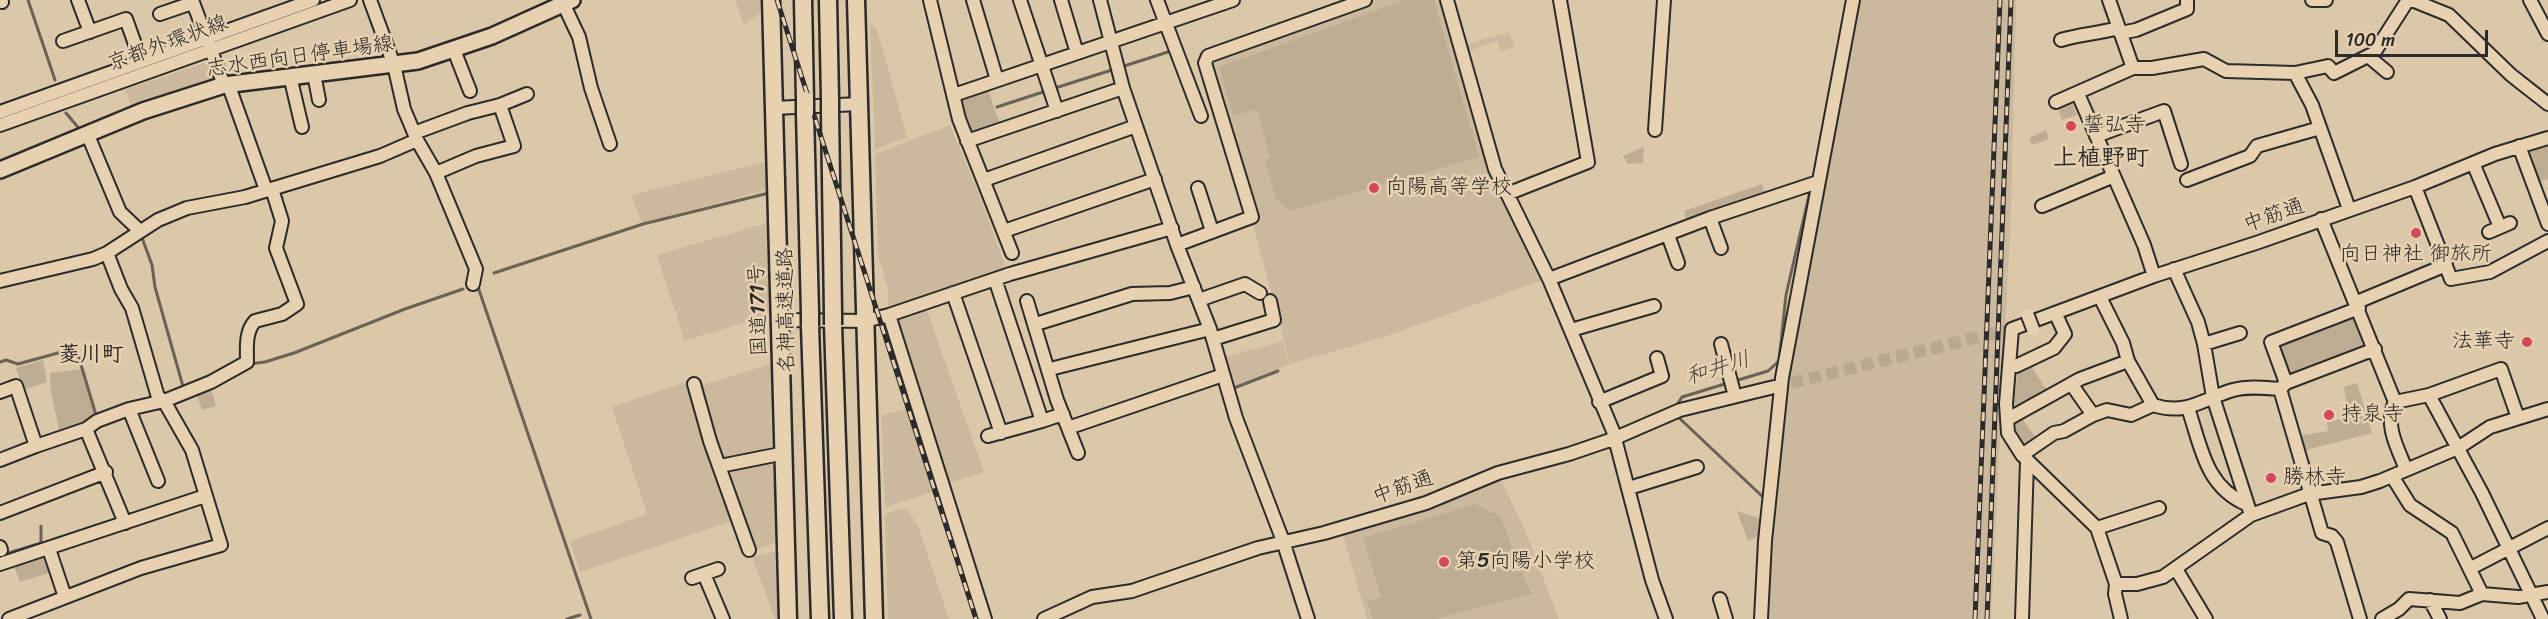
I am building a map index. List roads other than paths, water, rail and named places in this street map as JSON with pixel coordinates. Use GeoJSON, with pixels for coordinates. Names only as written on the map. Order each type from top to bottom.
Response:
{"type":"FeatureCollection","features":[{"type":"Feature","properties":{"kind":"highway","name":"国道171号"},"geometry":{"type":"LineString","coordinates":[[771,0],[789,619]]}},
{"type":"Feature","properties":{"kind":"highway","name":"名神高速道路"},"geometry":{"type":"LineString","coordinates":[[803,0],[820,619]]}},
{"type":"Feature","properties":{"kind":"highway"},"geometry":{"type":"LineString","coordinates":[[828,0],[833,319],[843,619]]}},
{"type":"Feature","properties":{"kind":"highway"},"geometry":{"type":"LineString","coordinates":[[856,0],[874,619]]}},
{"type":"Feature","properties":{"kind":"main road","name":"志水西向日停車場線"},"geometry":{"type":"LineString","coordinates":[[0,171],[85,134],[224,85],[394,65],[454,50],[492,36],[563,2]]}},
{"type":"Feature","properties":{"kind":"street"},"geometry":{"type":"LineString","coordinates":[[78,0],[90,32]]}},
{"type":"Feature","properties":{"kind":"street","name":"京都外環状線"},"geometry":{"type":"LineString","coordinates":[[0,125],[208,44],[313,0]]}},
{"type":"Feature","properties":{"kind":"street","name":"京都外環状線"},"geometry":{"type":"LineString","coordinates":[[0,112],[141,61],[208,44],[350,0]]}},
{"type":"Feature","properties":{"kind":"street"},"geometry":{"type":"LineString","coordinates":[[370,0],[394,65],[404,109],[415,137],[436,173],[476,269],[473,284]]}},
{"type":"Feature","properties":{"kind":"street"},"geometry":{"type":"LineString","coordinates":[[930,0],[959,119],[1012,253]]}},
{"type":"Feature","properties":{"kind":"street"},"geometry":{"type":"LineString","coordinates":[[973,0],[997,80]]}},
{"type":"Feature","properties":{"kind":"street"},"geometry":{"type":"LineString","coordinates":[[1020,0],[1057,111]]}},
{"type":"Feature","properties":{"kind":"street"},"geometry":{"type":"LineString","coordinates":[[1061,0],[1077,53]]}},
{"type":"Feature","properties":{"kind":"street"},"geometry":{"type":"LineString","coordinates":[[1100,0],[1136,126],[1177,245],[1212,334],[1222,375],[1283,541],[1308,619]]}},
{"type":"Feature","properties":{"kind":"street"},"geometry":{"type":"LineString","coordinates":[[1157,0],[1201,116]]}},
{"type":"Feature","properties":{"kind":"street"},"geometry":{"type":"LineString","coordinates":[[954,95],[1165,25],[1214,3],[1233,0]]}},
{"type":"Feature","properties":{"kind":"street"},"geometry":{"type":"LineString","coordinates":[[1177,245],[1252,217],[1205,63],[1208,56],[1365,0]]}},
{"type":"Feature","properties":{"kind":"street"},"geometry":{"type":"LineString","coordinates":[[1447,0],[1495,169],[1549,279],[1613,431],[1613,439],[1629,488],[1652,580],[1666,619]]}},
{"type":"Feature","properties":{"kind":"street"},"geometry":{"type":"LineString","coordinates":[[1508,194],[1588,162],[1560,0]]}},
{"type":"Feature","properties":{"kind":"street"},"geometry":{"type":"LineString","coordinates":[[1655,130],[1664,0]]}},
{"type":"Feature","properties":{"kind":"street"},"geometry":{"type":"LineString","coordinates":[[1761,619],[1778,383],[1853,0]]}},
{"type":"Feature","properties":{"kind":"street"},"geometry":{"type":"LineString","coordinates":[[2109,0],[2133,68]]}},
{"type":"Feature","properties":{"kind":"street"},"geometry":{"type":"LineString","coordinates":[[2061,40],[2084,33],[2091,35],[2136,30],[2187,9],[2187,0]]}},
{"type":"Feature","properties":{"kind":"street"},"geometry":{"type":"LineString","coordinates":[[2312,0],[2326,0]]}},
{"type":"Feature","properties":{"kind":"street"},"geometry":{"type":"LineString","coordinates":[[2056,102],[2133,68],[2152,68],[2204,59],[2226,71],[2295,73],[2328,66],[2334,73],[2374,53],[2410,0],[2449,15],[2511,75],[2548,104]]}},
{"type":"Feature","properties":{"kind":"street"},"geometry":{"type":"LineString","coordinates":[[2530,0],[2548,34]]}},
{"type":"Feature","properties":{"kind":"street"},"geometry":{"type":"LineString","coordinates":[[0,460],[87,429],[97,421],[129,409],[164,401],[247,362],[248,333],[252,325],[258,320],[282,314],[297,304],[276,248],[282,221],[230,89],[224,85],[192,1],[160,14]]}},
{"type":"Feature","properties":{"kind":"street"},"geometry":{"type":"LineString","coordinates":[[563,2],[579,37],[591,88],[610,144]]}},
{"type":"Feature","properties":{"kind":"street"},"geometry":{"type":"LineString","coordinates":[[63,41],[126,19],[141,61]]}},
{"type":"Feature","properties":{"kind":"street"},"geometry":{"type":"LineString","coordinates":[[454,50],[470,91]]}},
{"type":"Feature","properties":{"kind":"street"},"geometry":{"type":"LineString","coordinates":[[2368,56],[2387,72]]}},
{"type":"Feature","properties":{"kind":"street"},"geometry":{"type":"LineString","coordinates":[[2295,73],[2312,105],[2349,209]]}},
{"type":"Feature","properties":{"kind":"street"},"geometry":{"type":"LineString","coordinates":[[314,74],[319,100]]}},
{"type":"Feature","properties":{"kind":"street"},"geometry":{"type":"LineString","coordinates":[[290,76],[302,127]]}},
{"type":"Feature","properties":{"kind":"street"},"geometry":{"type":"LineString","coordinates":[[967,141],[1124,88]]}},
{"type":"Feature","properties":{"kind":"street"},"geometry":{"type":"LineString","coordinates":[[0,281],[93,260],[138,233],[187,208],[219,204],[380,156],[468,113],[500,105],[527,94]]}},
{"type":"Feature","properties":{"kind":"street"},"geometry":{"type":"LineString","coordinates":[[2078,94],[2144,245],[2154,276]]}},
{"type":"Feature","properties":{"kind":"street"},"geometry":{"type":"LineString","coordinates":[[436,173],[476,156],[514,146],[500,105]]}},
{"type":"Feature","properties":{"kind":"street"},"geometry":{"type":"LineString","coordinates":[[774,108],[859,105]]}},
{"type":"Feature","properties":{"kind":"street"},"geometry":{"type":"LineString","coordinates":[[2096,136],[2164,111],[2181,164]]}},
{"type":"Feature","properties":{"kind":"street"},"geometry":{"type":"LineString","coordinates":[[984,180],[1136,126]]}},
{"type":"Feature","properties":{"kind":"street"},"geometry":{"type":"LineString","coordinates":[[2187,180],[2250,156],[2257,146],[2320,128]]}},
{"type":"Feature","properties":{"kind":"street"},"geometry":{"type":"LineString","coordinates":[[85,134],[120,212],[138,233]]}},
{"type":"Feature","properties":{"kind":"street","name":"中筋通"},"geometry":{"type":"LineString","coordinates":[[2008,419],[2006,404],[2012,329],[2101,299],[2154,276],[2415,187],[2519,146],[2548,138]]}},
{"type":"Feature","properties":{"kind":"street"},"geometry":{"type":"LineString","coordinates":[[2519,146],[2548,224]]}},
{"type":"Feature","properties":{"kind":"street"},"geometry":{"type":"LineString","coordinates":[[2474,163],[2500,227]]}},
{"type":"Feature","properties":{"kind":"street"},"geometry":{"type":"LineString","coordinates":[[2043,206],[2114,176]]}},
{"type":"Feature","properties":{"kind":"street"},"geometry":{"type":"LineString","coordinates":[[1004,231],[1155,179]]}},
{"type":"Feature","properties":{"kind":"street"},"geometry":{"type":"LineString","coordinates":[[1549,279],[1710,218],[1818,182]]}},
{"type":"Feature","properties":{"kind":"street"},"geometry":{"type":"LineString","coordinates":[[2415,187],[2451,279],[2476,276],[2506,266],[2548,241]]}},
{"type":"Feature","properties":{"kind":"street"},"geometry":{"type":"LineString","coordinates":[[1198,188],[1212,231]]}},
{"type":"Feature","properties":{"kind":"street"},"geometry":{"type":"LineString","coordinates":[[1710,218],[1721,248]]}},
{"type":"Feature","properties":{"kind":"street"},"geometry":{"type":"LineString","coordinates":[[2322,219],[2336,260],[2358,305],[2396,402]]}},
{"type":"Feature","properties":{"kind":"street"},"geometry":{"type":"LineString","coordinates":[[781,320],[865,321],[995,279],[1172,228]]}},
{"type":"Feature","properties":{"kind":"street"},"geometry":{"type":"LineString","coordinates":[[1668,235],[1678,263]]}},
{"type":"Feature","properties":{"kind":"street"},"geometry":{"type":"LineString","coordinates":[[9,619],[141,568],[221,545],[192,450],[164,401],[158,397],[132,308],[121,289],[107,253]]}},
{"type":"Feature","properties":{"kind":"street"},"geometry":{"type":"LineString","coordinates":[[2360,619],[2337,542],[2332,536],[2322,533],[2309,494],[2271,342],[2446,265]]}},
{"type":"Feature","properties":{"kind":"street"},"geometry":{"type":"LineString","coordinates":[[2174,269],[2204,344],[2213,397],[2248,510]]}},
{"type":"Feature","properties":{"kind":"street"},"geometry":{"type":"LineString","coordinates":[[995,279],[1042,421]]}},
{"type":"Feature","properties":{"kind":"street"},"geometry":{"type":"LineString","coordinates":[[1050,369],[1274,321],[1265,297],[1245,284],[1199,300]]}},
{"type":"Feature","properties":{"kind":"street"},"geometry":{"type":"LineString","coordinates":[[1036,324],[1144,291],[1170,293],[1194,287]]}},
{"type":"Feature","properties":{"kind":"street"},"geometry":{"type":"LineString","coordinates":[[953,293],[994,434],[1063,414]]}},
{"type":"Feature","properties":{"kind":"street"},"geometry":{"type":"LineString","coordinates":[[2121,619],[2115,594],[2116,584],[2097,528],[2025,458],[2008,433],[2017,341],[2020,336],[2101,299],[2123,343],[2128,361],[2153,405],[2168,410],[2188,408],[2213,397],[2246,387],[2283,386],[2375,349]]}},
{"type":"Feature","properties":{"kind":"street"},"geometry":{"type":"LineString","coordinates":[[1028,301],[1063,414],[1078,453]]}},
{"type":"Feature","properties":{"kind":"street"},"geometry":{"type":"LineString","coordinates":[[1571,330],[1654,306]]}},
{"type":"Feature","properties":{"kind":"street"},"geometry":{"type":"LineString","coordinates":[[889,315],[985,619]]}},
{"type":"Feature","properties":{"kind":"street"},"geometry":{"type":"LineString","coordinates":[[2028,316],[2033,329]]}},
{"type":"Feature","properties":{"kind":"street"},"geometry":{"type":"LineString","coordinates":[[2016,366],[2054,348],[2065,334],[2058,319]]}},
{"type":"Feature","properties":{"kind":"street"},"geometry":{"type":"LineString","coordinates":[[2204,344],[2240,333]]}},
{"type":"Feature","properties":{"kind":"street"},"geometry":{"type":"LineString","coordinates":[[1721,344],[1733,389]]}},
{"type":"Feature","properties":{"kind":"street"},"geometry":{"type":"LineString","coordinates":[[1599,402],[1662,376],[1658,358]]}},
{"type":"Feature","properties":{"kind":"street"},"geometry":{"type":"LineString","coordinates":[[2008,419],[2080,379],[2128,361]]}},
{"type":"Feature","properties":{"kind":"street"},"geometry":{"type":"LineString","coordinates":[[2406,469],[2391,430],[2390,413],[2396,402],[2429,395],[2493,368],[2501,369],[2518,418]]}},
{"type":"Feature","properties":{"kind":"street"},"geometry":{"type":"LineString","coordinates":[[1068,428],[1222,375]]}},
{"type":"Feature","properties":{"kind":"street"},"geometry":{"type":"LineString","coordinates":[[1676,412],[1686,401],[1733,389],[1778,383]]}},
{"type":"Feature","properties":{"kind":"street","name":"中筋通"},"geometry":{"type":"LineString","coordinates":[[1044,619],[1092,597],[1132,591],[1283,541],[1324,533],[1426,503],[1498,473],[1569,454],[1613,439],[1676,412],[1778,383]]}},
{"type":"Feature","properties":{"kind":"street"},"geometry":{"type":"LineString","coordinates":[[694,384],[748,550]]}},
{"type":"Feature","properties":{"kind":"street"},"geometry":{"type":"LineString","coordinates":[[2072,385],[2092,415]]}},
{"type":"Feature","properties":{"kind":"street"},"geometry":{"type":"LineString","coordinates":[[0,392],[16,386],[36,446]]}},
{"type":"Feature","properties":{"kind":"street"},"geometry":{"type":"LineString","coordinates":[[2429,395],[2458,448],[2543,619]]}},
{"type":"Feature","properties":{"kind":"street"},"geometry":{"type":"LineString","coordinates":[[2022,619],[2025,458],[2054,433],[2064,431],[2092,415],[2107,410],[2131,415],[2153,405]]}},
{"type":"Feature","properties":{"kind":"street"},"geometry":{"type":"LineString","coordinates":[[2188,408],[2211,475],[2229,496],[2248,510]]}},
{"type":"Feature","properties":{"kind":"street"},"geometry":{"type":"LineString","coordinates":[[129,409],[158,481]]}},
{"type":"Feature","properties":{"kind":"street"},"geometry":{"type":"LineString","coordinates":[[2116,584],[2150,581],[2176,569],[2248,510],[2309,494],[2361,487],[2458,448],[2490,427],[2548,409]]}},
{"type":"Feature","properties":{"kind":"street"},"geometry":{"type":"LineString","coordinates":[[87,429],[125,523]]}},
{"type":"Feature","properties":{"kind":"street"},"geometry":{"type":"LineString","coordinates":[[720,466],[785,453]]}},
{"type":"Feature","properties":{"kind":"street"},"geometry":{"type":"LineString","coordinates":[[1629,488],[1697,466]]}},
{"type":"Feature","properties":{"kind":"street"},"geometry":{"type":"LineString","coordinates":[[0,513],[106,472]]}},
{"type":"Feature","properties":{"kind":"street"},"geometry":{"type":"LineString","coordinates":[[2392,476],[2410,505],[2452,532],[2482,594]]}},
{"type":"Feature","properties":{"kind":"street"},"geometry":{"type":"LineString","coordinates":[[0,564],[205,496]]}},
{"type":"Feature","properties":{"kind":"street"},"geometry":{"type":"LineString","coordinates":[[2097,528],[2159,508]]}},
{"type":"Feature","properties":{"kind":"street"},"geometry":{"type":"LineString","coordinates":[[2470,568],[2548,528]]}},
{"type":"Feature","properties":{"kind":"street"},"geometry":{"type":"LineString","coordinates":[[49,549],[64,597]]}},
{"type":"Feature","properties":{"kind":"street"},"geometry":{"type":"LineString","coordinates":[[718,569],[698,576],[723,619]]}},
{"type":"Feature","properties":{"kind":"street"},"geometry":{"type":"LineString","coordinates":[[2176,569],[2206,619]]}},
{"type":"Feature","properties":{"kind":"street"},"geometry":{"type":"LineString","coordinates":[[2382,619],[2409,599],[2460,603],[2482,594],[2511,597],[2532,596],[2548,592]]}},
{"type":"Feature","properties":{"kind":"street"},"geometry":{"type":"LineString","coordinates":[[1720,599],[1726,619]]}},
{"type":"Feature","properties":{"kind":"street"},"geometry":{"type":"LineString","coordinates":[[2430,600],[2440,619]]}},
{"type":"Feature","properties":{"kind":"waterway"},"geometry":{"type":"LineString","coordinates":[[28,0],[55,80]]}},
{"type":"Feature","properties":{"kind":"waterway"},"geometry":{"type":"LineString","coordinates":[[1121,67],[1168,52]]}},
{"type":"Feature","properties":{"kind":"waterway"},"geometry":{"type":"LineString","coordinates":[[1052,89],[1115,69]]}},
{"type":"Feature","properties":{"kind":"waterway"},"geometry":{"type":"LineString","coordinates":[[997,107],[1046,91]]}},
{"type":"Feature","properties":{"kind":"waterway"},"geometry":{"type":"LineString","coordinates":[[66,113],[82,132]]}},
{"type":"Feature","properties":{"kind":"waterway","name":"和井川"},"geometry":{"type":"LineString","coordinates":[[1735,381],[1768,371],[1779,361],[1786,295],[1810,191]]}},
{"type":"Feature","properties":{"kind":"waterway"},"geometry":{"type":"LineString","coordinates":[[494,273],[643,224],[769,193]]}},
{"type":"Feature","properties":{"kind":"waterway"},"geometry":{"type":"LineString","coordinates":[[141,235],[152,265],[155,287],[184,390]]}},
{"type":"Feature","properties":{"kind":"waterway"},"geometry":{"type":"LineString","coordinates":[[477,284],[591,619]]}},
{"type":"Feature","properties":{"kind":"waterway"},"geometry":{"type":"LineString","coordinates":[[250,364],[294,353],[405,309],[463,289]]}},
{"type":"Feature","properties":{"kind":"waterway"},"geometry":{"type":"LineString","coordinates":[[0,362],[6,360],[18,364],[76,348],[96,415],[102,413]]}},
{"type":"Feature","properties":{"kind":"waterway"},"geometry":{"type":"LineString","coordinates":[[1234,388],[1278,371]]}},
{"type":"Feature","properties":{"kind":"waterway","name":"和井川"},"geometry":{"type":"LineString","coordinates":[[1675,408],[1682,397],[1728,383]]}},
{"type":"Feature","properties":{"kind":"waterway","name":"和井川"},"geometry":{"type":"LineString","coordinates":[[1676,415],[1764,498]]}},
{"type":"Feature","properties":{"kind":"waterway"},"geometry":{"type":"LineString","coordinates":[[775,434],[775,444]]}},
{"type":"Feature","properties":{"kind":"waterway"},"geometry":{"type":"LineString","coordinates":[[2,555],[41,543],[41,526]]}},
{"type":"Feature","properties":{"kind":"waterway"},"geometry":{"type":"LineString","coordinates":[[567,619],[580,615]]}},
{"type":"Feature","properties":{"kind":"tunnel"},"geometry":{"type":"LineString","coordinates":[[1774,387],[2012,329]]}},
{"type":"Feature","properties":{"kind":"railway"},"geometry":{"type":"LineString","coordinates":[[777,0],[976,619]]}},
{"type":"Feature","properties":{"kind":"railway"},"geometry":{"type":"LineString","coordinates":[[1975,619],[2000,0]]}},
{"type":"Feature","properties":{"kind":"railway"},"geometry":{"type":"LineString","coordinates":[[1987,619],[2011,0]]}},
{"type":"Feature","properties":{"kind":"place","name":"誓弘寺"},"geometry":{"type":"Point","coordinates":[2071,126]}},
{"type":"Feature","properties":{"kind":"place","name":"向陽高等学校"},"geometry":{"type":"Point","coordinates":[1374,188]}},
{"type":"Feature","properties":{"kind":"place","name":"向日神社 御旅所"},"geometry":{"type":"Point","coordinates":[2416,233]}},
{"type":"Feature","properties":{"kind":"place","name":"法華寺"},"geometry":{"type":"Point","coordinates":[2527,342]}},
{"type":"Feature","properties":{"kind":"place","name":"持泉寺"},"geometry":{"type":"Point","coordinates":[2329,415]}},
{"type":"Feature","properties":{"kind":"place","name":"勝林寺"},"geometry":{"type":"Point","coordinates":[2271,478]}},
{"type":"Feature","properties":{"kind":"place","name":"第5向陽小学校"},"geometry":{"type":"Point","coordinates":[1444,562]}},
{"type":"Feature","properties":{"kind":"district","name":"上植野町"},"geometry":{"type":"Point","coordinates":[2101,159]}},
{"type":"Feature","properties":{"kind":"district","name":"菱川町"},"geometry":{"type":"Point","coordinates":[91,355]}}]}
